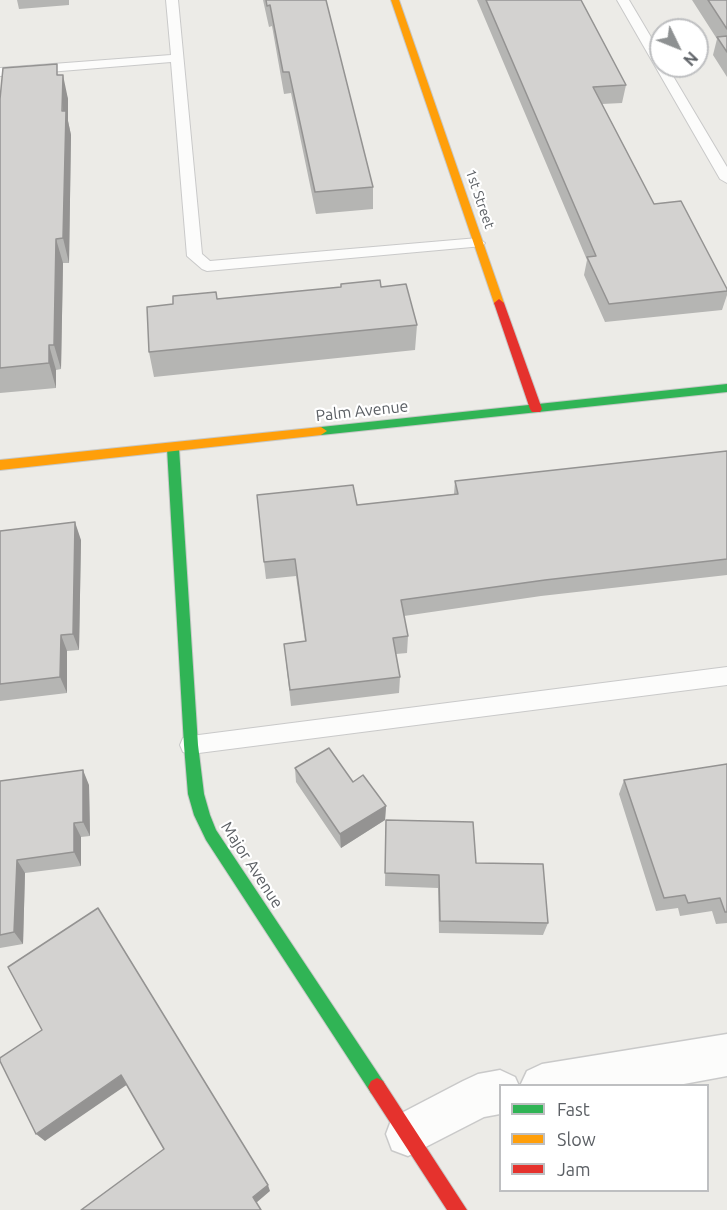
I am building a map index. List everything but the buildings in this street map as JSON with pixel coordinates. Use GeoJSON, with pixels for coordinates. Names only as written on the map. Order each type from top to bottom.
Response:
{"type":"FeatureCollection","features":[{"type":"Feature","properties":{"kind":"street","name":"1st Street"},"geometry":{"type":"LineString","coordinates":[[395,0],[536,409]]}},
{"type":"Feature","properties":{"kind":"street","name":"Palm Avenue"},"geometry":{"type":"LineString","coordinates":[[0,465],[727,388]]}},
{"type":"Feature","properties":{"kind":"street","name":"Major Avenue"},"geometry":{"type":"LineString","coordinates":[[173,448],[191,745],[196,794],[211,835],[458,1210]]}},
{"type":"Feature","properties":{"kind":"street"},"geometry":{"type":"LineString","coordinates":[[554,1084],[727,1056]]}},
{"type":"Feature","properties":{"kind":"street"},"geometry":{"type":"LineString","coordinates":[[408,1134],[478,1096],[499,1092]]}},
{"type":"Feature","properties":{"kind":"lane"},"geometry":{"type":"LineString","coordinates":[[172,0],[195,256],[207,266],[478,243]]}},
{"type":"Feature","properties":{"kind":"lane"},"geometry":{"type":"LineString","coordinates":[[623,0],[649,45]]}},
{"type":"Feature","properties":{"kind":"lane"},"geometry":{"type":"LineString","coordinates":[[0,72],[178,58]]}},
{"type":"Feature","properties":{"kind":"lane"},"geometry":{"type":"LineString","coordinates":[[668,78],[727,178]]}},
{"type":"Feature","properties":{"kind":"lane"},"geometry":{"type":"LineString","coordinates":[[191,745],[727,676]]}},
{"type":"Feature","properties":{"kind":"traffic: fast"},"geometry":{"type":"LineString","coordinates":[[321,431],[727,388]]}},
{"type":"Feature","properties":{"kind":"traffic: fast"},"geometry":{"type":"LineString","coordinates":[[173,448],[191,745],[196,794],[202,815],[211,835],[377,1087]]}},
{"type":"Feature","properties":{"kind":"traffic: slow"},"geometry":{"type":"LineString","coordinates":[[395,0],[499,303]]}},
{"type":"Feature","properties":{"kind":"traffic: slow"},"geometry":{"type":"LineString","coordinates":[[0,465],[321,431]]}},
{"type":"Feature","properties":{"kind":"traffic: jam"},"geometry":{"type":"LineString","coordinates":[[499,303],[536,409]]}},
{"type":"Feature","properties":{"kind":"traffic: jam"},"geometry":{"type":"LineString","coordinates":[[377,1087],[458,1210]]}}]}
